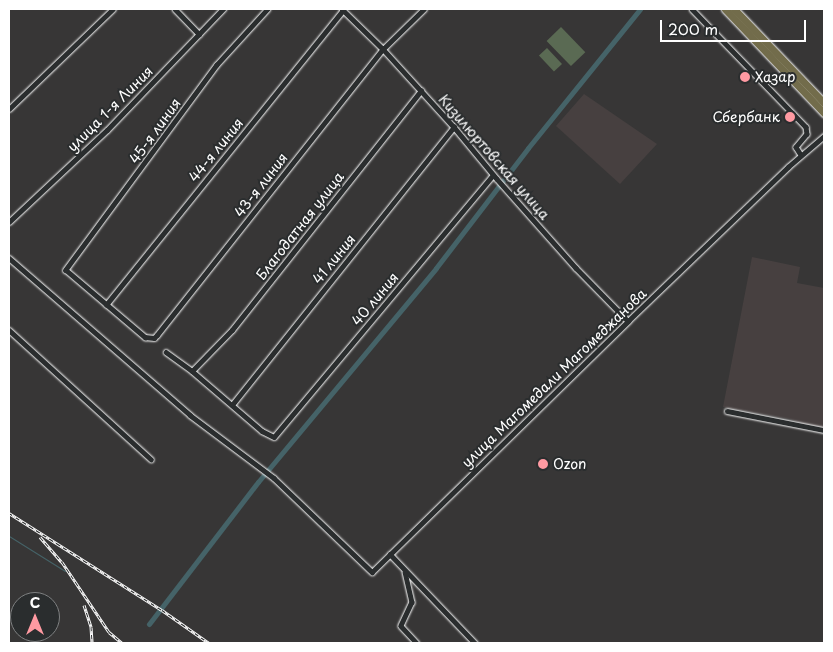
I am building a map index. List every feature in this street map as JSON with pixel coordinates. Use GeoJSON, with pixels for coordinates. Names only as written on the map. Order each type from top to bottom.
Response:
{"type":"FeatureCollection","features":[{"type":"Feature","properties":{"kind":"main road"},"geometry":{"type":"LineString","coordinates":[[725,9],[824,113]]}},
{"type":"Feature","properties":{"kind":"main road"},"geometry":{"type":"LineString","coordinates":[[734,9],[824,103]]}},
{"type":"Feature","properties":{"kind":"street"},"geometry":{"type":"LineString","coordinates":[[9,109],[113,9]]}},
{"type":"Feature","properties":{"kind":"street"},"geometry":{"type":"LineString","coordinates":[[176,9],[199,34]]}},
{"type":"Feature","properties":{"kind":"street","name":"улица 1-я Линия"},"geometry":{"type":"LineString","coordinates":[[9,222],[107,130],[223,9]]}},
{"type":"Feature","properties":{"kind":"street","name":"45-я линия"},"geometry":{"type":"LineString","coordinates":[[106,305],[66,270],[217,65],[268,9]]}},
{"type":"Feature","properties":{"kind":"street","name":"Кизилюртовская улица"},"geometry":{"type":"LineString","coordinates":[[342,9],[384,49],[421,92],[454,126],[503,186],[628,321]]}},
{"type":"Feature","properties":{"kind":"street","name":"44-я линия"},"geometry":{"type":"LineString","coordinates":[[106,305],[342,9]]}},
{"type":"Feature","properties":{"kind":"street","name":"43-я линия"},"geometry":{"type":"LineString","coordinates":[[106,305],[145,338],[154,338],[384,49],[424,9]]}},
{"type":"Feature","properties":{"kind":"street"},"geometry":{"type":"LineString","coordinates":[[692,9],[806,127],[807,134],[796,147],[801,155]]}},
{"type":"Feature","properties":{"kind":"street","name":"Благодатная улица"},"geometry":{"type":"LineString","coordinates":[[192,371],[232,330],[421,92]]}},
{"type":"Feature","properties":{"kind":"street","name":"41 линия"},"geometry":{"type":"LineString","coordinates":[[232,405],[454,126]]}},
{"type":"Feature","properties":{"kind":"street","name":"улица Магомедали Магомеджановa"},"geometry":{"type":"LineString","coordinates":[[9,258],[190,415],[274,478],[372,572],[628,321],[801,155],[824,136]]}},
{"type":"Feature","properties":{"kind":"street","name":"40 линия"},"geometry":{"type":"LineString","coordinates":[[232,405],[262,431],[274,437],[495,177]]}},
{"type":"Feature","properties":{"kind":"street"},"geometry":{"type":"LineString","coordinates":[[9,330],[151,459]]}},
{"type":"Feature","properties":{"kind":"street"},"geometry":{"type":"LineString","coordinates":[[166,352],[232,405]]}},
{"type":"Feature","properties":{"kind":"street"},"geometry":{"type":"LineString","coordinates":[[727,411],[824,430]]}},
{"type":"Feature","properties":{"kind":"street"},"geometry":{"type":"LineString","coordinates":[[390,554],[475,643]]}},
{"type":"Feature","properties":{"kind":"street"},"geometry":{"type":"LineString","coordinates":[[405,570],[412,602],[400,626],[417,643]]}},
{"type":"Feature","properties":{"kind":"shaded area"},"geometry":{"type":"Polygon","coordinates":[[[584,94],[657,144],[620,184],[556,126],[584,94]]]}},
{"type":"Feature","properties":{"kind":"shaded area"},"geometry":{"type":"Polygon","coordinates":[[[752,257],[800,267],[797,283],[824,288],[824,428],[790,419],[723,407],[752,257]]]}},
{"type":"Feature","properties":{"kind":"green space"},"geometry":{"type":"Polygon","coordinates":[[[561,27],[585,52],[571,66],[547,41],[561,27]]]}},
{"type":"Feature","properties":{"kind":"green space"},"geometry":{"type":"Polygon","coordinates":[[[547,48],[562,64],[554,72],[539,56],[547,48]]]}},
{"type":"Feature","properties":{"kind":"waterway"},"geometry":{"type":"LineString","coordinates":[[149,624],[258,482],[436,268],[528,148],[640,9]]}},
{"type":"Feature","properties":{"kind":"waterway"},"geometry":{"type":"LineString","coordinates":[[9,536],[65,571]]}},
{"type":"Feature","properties":{"kind":"railway"},"geometry":{"type":"LineString","coordinates":[[9,513],[162,610],[209,643]]}},
{"type":"Feature","properties":{"kind":"railway"},"geometry":{"type":"LineString","coordinates":[[40,537],[62,562],[109,632],[122,643]]}},
{"type":"Feature","properties":{"kind":"railway"},"geometry":{"type":"LineString","coordinates":[[84,605],[91,627],[92,643]]}},
{"type":"Feature","properties":{"kind":"place","name":"Хазар"},"geometry":{"type":"Point","coordinates":[745,77]}},
{"type":"Feature","properties":{"kind":"place","name":"Сбербанк"},"geometry":{"type":"Point","coordinates":[790,117]}},
{"type":"Feature","properties":{"kind":"place","name":"Ozon"},"geometry":{"type":"Point","coordinates":[543,464]}}]}
